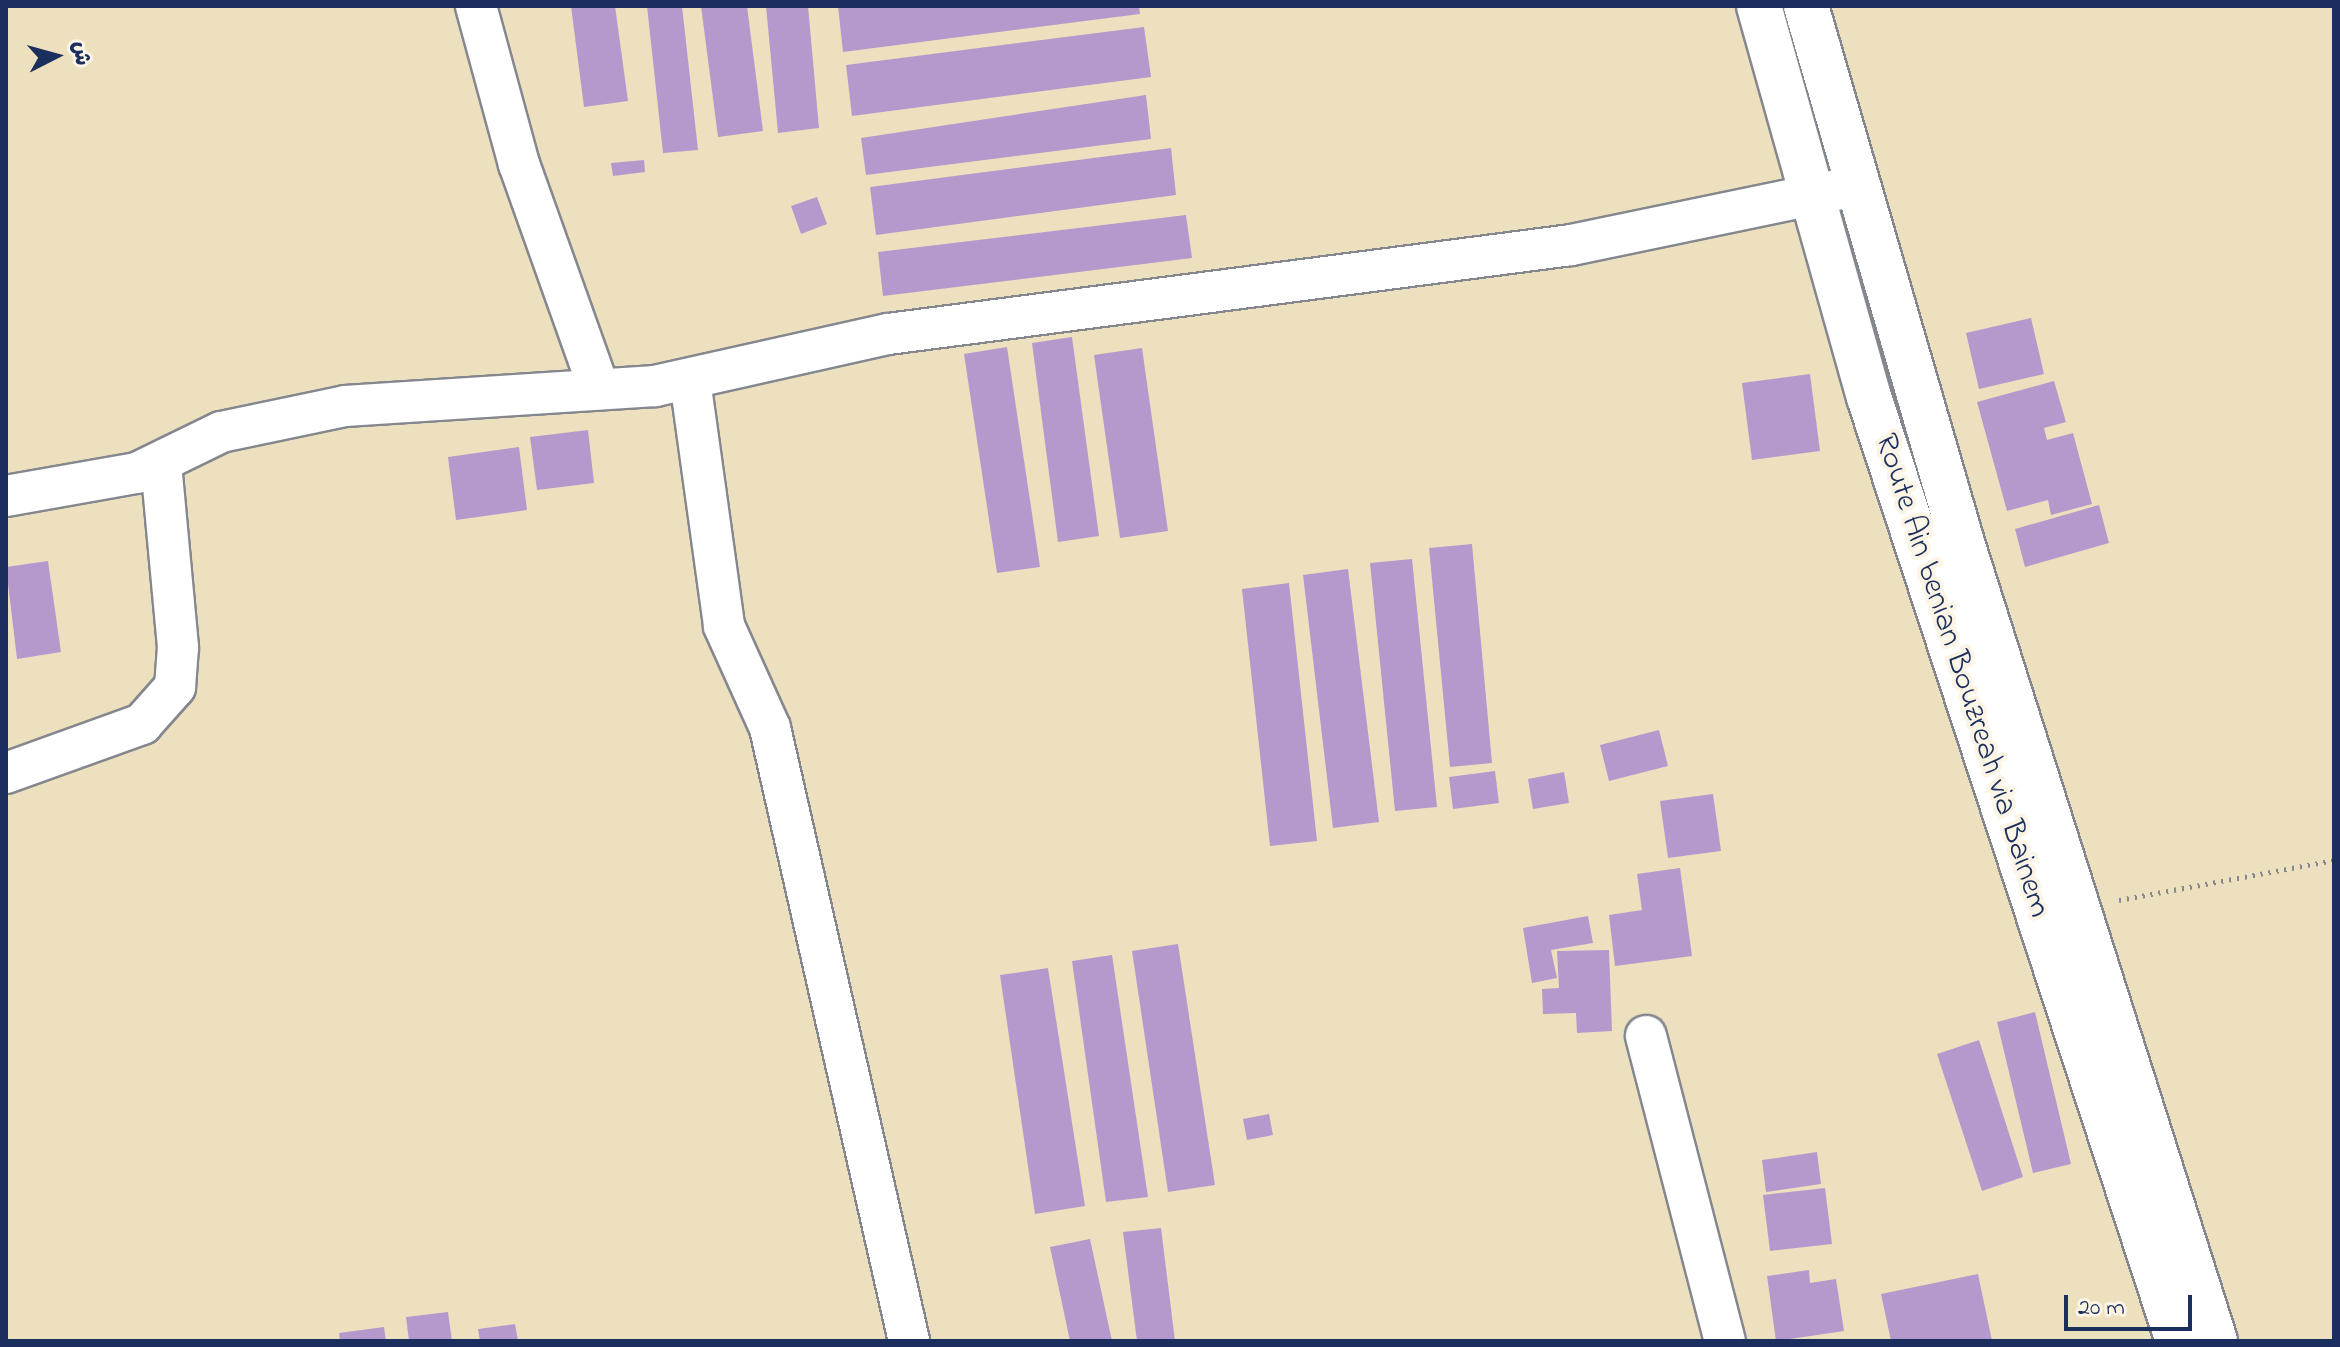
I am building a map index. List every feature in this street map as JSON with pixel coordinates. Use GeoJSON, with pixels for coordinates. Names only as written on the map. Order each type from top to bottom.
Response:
{"type":"FeatureCollection","features":[{"type":"Feature","properties":{"kind":"main road","name":"Route Ain benian Bouzreah via Bainem"},"geometry":{"type":"LineString","coordinates":[[1759,6],[1813,198],[1951,654],[2178,1341]]}},
{"type":"Feature","properties":{"kind":"main road","name":"Route Ain benian Bouzreah via Bainem"},"geometry":{"type":"LineString","coordinates":[[1806,6],[1857,184],[2078,908],[2215,1341]]}},
{"type":"Feature","properties":{"kind":"street"},"geometry":{"type":"LineString","coordinates":[[476,6],[519,164],[599,389]]}},
{"type":"Feature","properties":{"kind":"street"},"geometry":{"type":"LineString","coordinates":[[6,496],[161,465],[221,432],[345,406],[690,380],[888,334],[1571,245],[1813,198],[1857,184]]}},
{"type":"Feature","properties":{"kind":"street"},"geometry":{"type":"LineString","coordinates":[[690,380],[724,626],[770,728],[909,1341]]}},
{"type":"Feature","properties":{"kind":"street"},"geometry":{"type":"LineString","coordinates":[[6,773],[142,724],[175,687],[178,647],[161,465]]}},
{"type":"Feature","properties":{"kind":"street"},"geometry":{"type":"LineString","coordinates":[[1646,1036],[1725,1341]]}},
{"type":"Feature","properties":{"kind":"path"},"geometry":{"type":"LineString","coordinates":[[2078,908],[2334,860]]}},
{"type":"Feature","properties":{"kind":"building"},"geometry":{"type":"Polygon","coordinates":[[[571,6],[615,6],[628,101],[584,107],[571,6]]]}},
{"type":"Feature","properties":{"kind":"building"},"geometry":{"type":"Polygon","coordinates":[[[647,6],[682,6],[698,150],[663,153],[647,6]]]}},
{"type":"Feature","properties":{"kind":"building"},"geometry":{"type":"Polygon","coordinates":[[[701,6],[747,6],[763,131],[718,137],[701,6]]]}},
{"type":"Feature","properties":{"kind":"building"},"geometry":{"type":"Polygon","coordinates":[[[766,6],[808,6],[819,128],[778,133],[766,6]]]}},
{"type":"Feature","properties":{"kind":"building"},"geometry":{"type":"Polygon","coordinates":[[[838,6],[1139,6],[1140,14],[843,52],[838,6]]]}},
{"type":"Feature","properties":{"kind":"building"},"geometry":{"type":"Polygon","coordinates":[[[1144,27],[1151,77],[852,116],[846,65],[1144,27]]]}},
{"type":"Feature","properties":{"kind":"building"},"geometry":{"type":"Polygon","coordinates":[[[1146,95],[1151,139],[866,175],[861,138],[1146,95]]]}},
{"type":"Feature","properties":{"kind":"building"},"geometry":{"type":"Polygon","coordinates":[[[1171,148],[1176,195],[876,235],[870,187],[1171,148]]]}},
{"type":"Feature","properties":{"kind":"building"},"geometry":{"type":"Polygon","coordinates":[[[644,160],[645,172],[613,176],[611,163],[644,160]]]}},
{"type":"Feature","properties":{"kind":"building"},"geometry":{"type":"Polygon","coordinates":[[[817,197],[827,224],[801,234],[791,206],[817,197]]]}},
{"type":"Feature","properties":{"kind":"building"},"geometry":{"type":"Polygon","coordinates":[[[1186,215],[1192,258],[883,296],[878,252],[1186,215]]]}},
{"type":"Feature","properties":{"kind":"building"},"geometry":{"type":"Polygon","coordinates":[[[2031,318],[2044,374],[1979,389],[1966,333],[2031,318]]]}},
{"type":"Feature","properties":{"kind":"building"},"geometry":{"type":"Polygon","coordinates":[[[1072,337],[1099,536],[1058,542],[1032,343],[1072,337]]]}},
{"type":"Feature","properties":{"kind":"building"},"geometry":{"type":"Polygon","coordinates":[[[1007,347],[1040,567],[997,573],[964,354],[1007,347]]]}},
{"type":"Feature","properties":{"kind":"building"},"geometry":{"type":"Polygon","coordinates":[[[1142,348],[1168,531],[1120,538],[1094,355],[1142,348]]]}},
{"type":"Feature","properties":{"kind":"building"},"geometry":{"type":"Polygon","coordinates":[[[1810,374],[1820,451],[1752,460],[1742,383],[1810,374]]]}},
{"type":"Feature","properties":{"kind":"building"},"geometry":{"type":"Polygon","coordinates":[[[2054,381],[2066,422],[2044,428],[2047,440],[2073,433],[2092,504],[2051,515],[2048,500],[2007,511],[1977,402],[2054,381]]]}},
{"type":"Feature","properties":{"kind":"building"},"geometry":{"type":"Polygon","coordinates":[[[588,430],[594,483],[537,490],[530,437],[588,430]]]}},
{"type":"Feature","properties":{"kind":"building"},"geometry":{"type":"Polygon","coordinates":[[[519,447],[527,510],[456,520],[448,457],[519,447]]]}},
{"type":"Feature","properties":{"kind":"building"},"geometry":{"type":"Polygon","coordinates":[[[2099,505],[2109,543],[2025,567],[2015,529],[2099,505]]]}},
{"type":"Feature","properties":{"kind":"building"},"geometry":{"type":"Polygon","coordinates":[[[1472,544],[1492,763],[1450,767],[1429,548],[1472,544]]]}},
{"type":"Feature","properties":{"kind":"building"},"geometry":{"type":"Polygon","coordinates":[[[1412,559],[1437,807],[1395,811],[1370,563],[1412,559]]]}},
{"type":"Feature","properties":{"kind":"building"},"geometry":{"type":"Polygon","coordinates":[[[48,561],[61,652],[17,659],[6,567],[48,561]]]}},
{"type":"Feature","properties":{"kind":"building"},"geometry":{"type":"Polygon","coordinates":[[[1348,569],[1379,822],[1333,828],[1303,575],[1348,569]]]}},
{"type":"Feature","properties":{"kind":"building"},"geometry":{"type":"Polygon","coordinates":[[[1289,583],[1317,841],[1270,846],[1242,589],[1289,583]]]}},
{"type":"Feature","properties":{"kind":"building"},"geometry":{"type":"Polygon","coordinates":[[[1659,730],[1668,766],[1609,781],[1600,745],[1659,730]]]}},
{"type":"Feature","properties":{"kind":"building"},"geometry":{"type":"Polygon","coordinates":[[[1495,771],[1499,803],[1453,809],[1449,777],[1495,771]]]}},
{"type":"Feature","properties":{"kind":"building"},"geometry":{"type":"Polygon","coordinates":[[[1564,772],[1569,803],[1533,809],[1528,779],[1564,772]]]}},
{"type":"Feature","properties":{"kind":"building"},"geometry":{"type":"Polygon","coordinates":[[[1713,794],[1721,851],[1668,858],[1660,801],[1713,794]]]}},
{"type":"Feature","properties":{"kind":"building"},"geometry":{"type":"Polygon","coordinates":[[[1680,868],[1692,956],[1615,966],[1609,915],[1642,910],[1637,874],[1680,868]]]}},
{"type":"Feature","properties":{"kind":"building"},"geometry":{"type":"Polygon","coordinates":[[[1588,916],[1593,943],[1551,950],[1557,978],[1532,983],[1523,928],[1588,916]]]}},
{"type":"Feature","properties":{"kind":"building"},"geometry":{"type":"Polygon","coordinates":[[[1178,944],[1215,1185],[1168,1192],[1132,951],[1178,944]]]}},
{"type":"Feature","properties":{"kind":"building"},"geometry":{"type":"Polygon","coordinates":[[[1609,950],[1612,1031],[1577,1033],[1576,1013],[1543,1014],[1542,989],[1559,988],[1557,951],[1609,950]]]}},
{"type":"Feature","properties":{"kind":"building"},"geometry":{"type":"Polygon","coordinates":[[[1112,955],[1148,1197],[1106,1202],[1072,961],[1112,955]]]}},
{"type":"Feature","properties":{"kind":"building"},"geometry":{"type":"Polygon","coordinates":[[[1048,968],[1085,1206],[1035,1214],[1000,975],[1048,968]]]}},
{"type":"Feature","properties":{"kind":"building"},"geometry":{"type":"Polygon","coordinates":[[[2035,1012],[2071,1164],[2033,1173],[1997,1022],[2035,1012]]]}},
{"type":"Feature","properties":{"kind":"building"},"geometry":{"type":"Polygon","coordinates":[[[1979,1040],[2023,1177],[1982,1191],[1937,1054],[1979,1040]]]}},
{"type":"Feature","properties":{"kind":"building"},"geometry":{"type":"Polygon","coordinates":[[[1269,1114],[1273,1135],[1247,1140],[1243,1119],[1269,1114]]]}},
{"type":"Feature","properties":{"kind":"building"},"geometry":{"type":"Polygon","coordinates":[[[1817,1152],[1821,1184],[1766,1192],[1762,1160],[1817,1152]]]}},
{"type":"Feature","properties":{"kind":"building"},"geometry":{"type":"Polygon","coordinates":[[[1825,1188],[1832,1244],[1770,1251],[1763,1195],[1825,1188]]]}},
{"type":"Feature","properties":{"kind":"building"},"geometry":{"type":"Polygon","coordinates":[[[1161,1228],[1175,1341],[1137,1341],[1123,1232],[1161,1228]]]}},
{"type":"Feature","properties":{"kind":"building"},"geometry":{"type":"Polygon","coordinates":[[[1090,1239],[1112,1341],[1070,1341],[1050,1247],[1090,1239]]]}},
{"type":"Feature","properties":{"kind":"building"},"geometry":{"type":"Polygon","coordinates":[[[1809,1270],[1810,1283],[1836,1279],[1844,1331],[1776,1341],[1767,1276],[1809,1270]]]}},
{"type":"Feature","properties":{"kind":"building"},"geometry":{"type":"Polygon","coordinates":[[[1978,1274],[1992,1341],[1891,1341],[1881,1294],[1978,1274]]]}},
{"type":"Feature","properties":{"kind":"building"},"geometry":{"type":"Polygon","coordinates":[[[448,1312],[452,1341],[409,1341],[406,1317],[448,1312]]]}},
{"type":"Feature","properties":{"kind":"building"},"geometry":{"type":"Polygon","coordinates":[[[515,1324],[518,1341],[480,1341],[478,1329],[515,1324]]]}},
{"type":"Feature","properties":{"kind":"building"},"geometry":{"type":"Polygon","coordinates":[[[384,1327],[386,1341],[340,1341],[339,1333],[384,1327]]]}}]}
